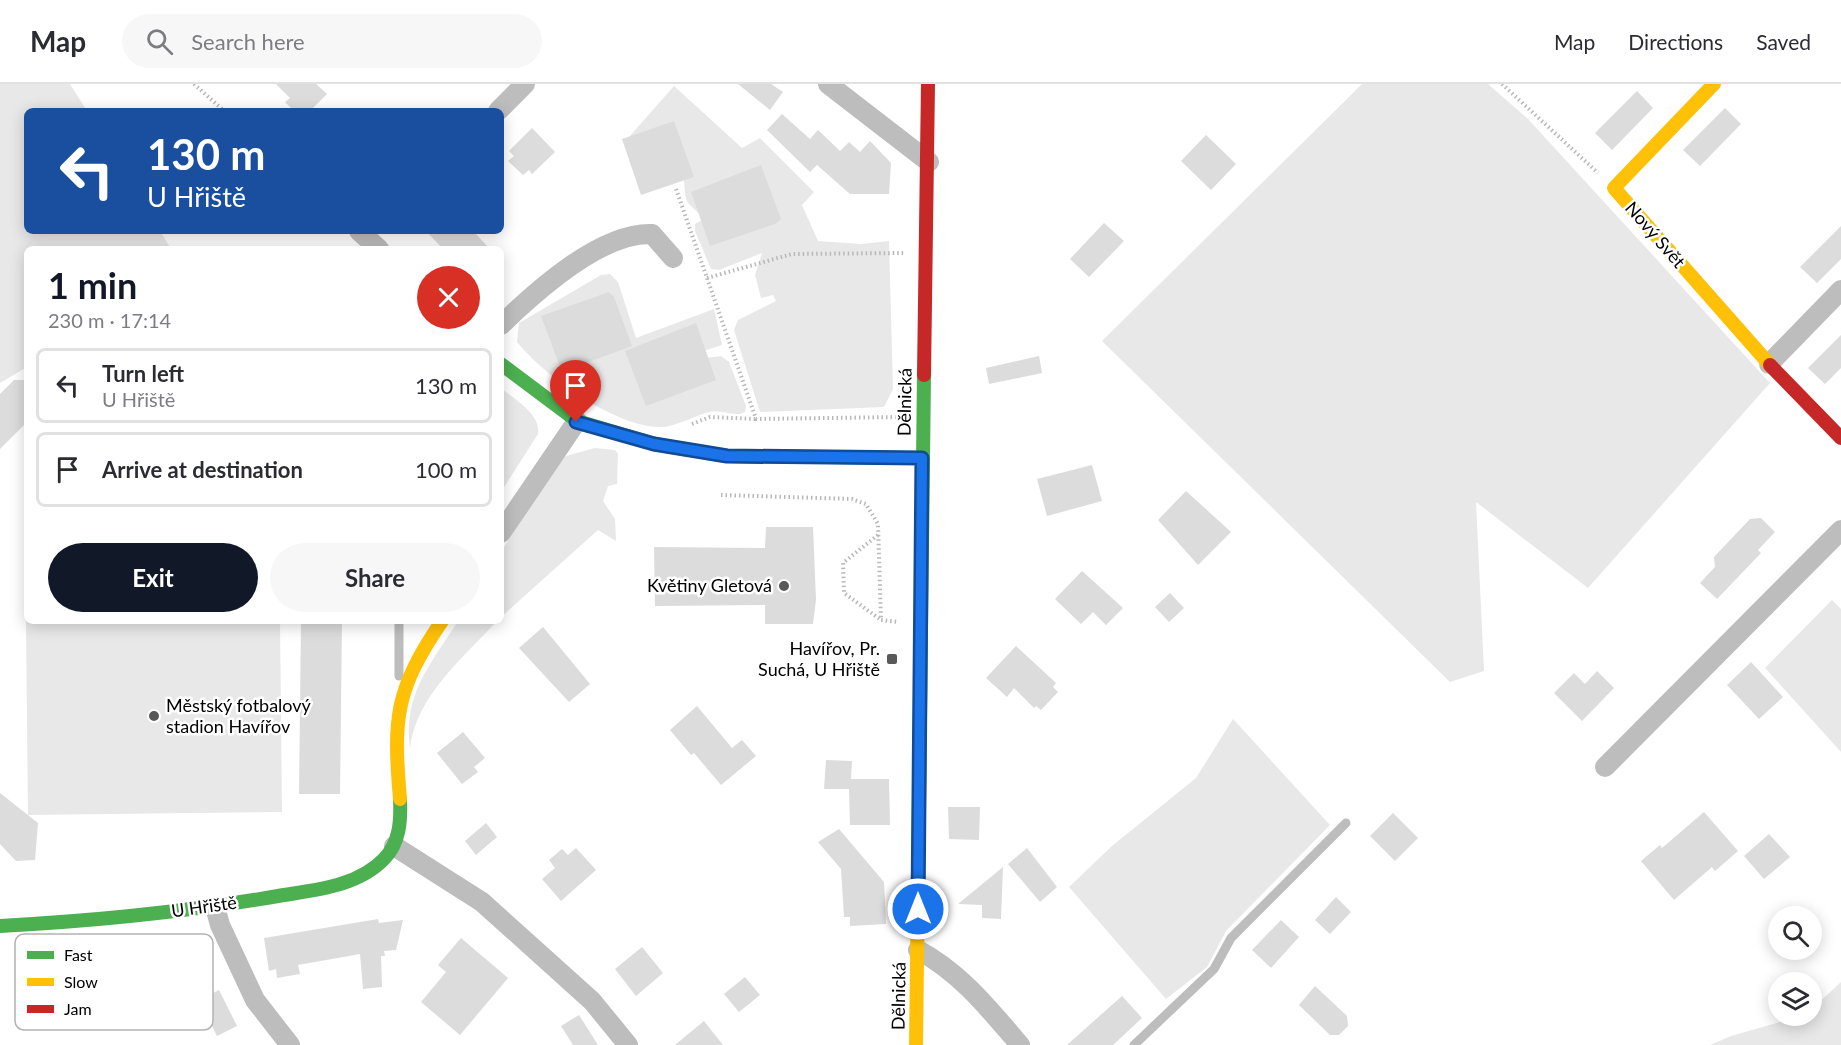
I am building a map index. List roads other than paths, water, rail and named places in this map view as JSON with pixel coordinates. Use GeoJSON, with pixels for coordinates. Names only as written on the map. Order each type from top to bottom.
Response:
{"type":"FeatureCollection","features":[{"type":"Feature","properties":{"kind":"street"},"geometry":{"type":"LineString","coordinates":[[501,108],[525,84]]}},
{"type":"Feature","properties":{"kind":"street"},"geometry":{"type":"LineString","coordinates":[[828,84],[928,162]]}},
{"type":"Feature","properties":{"kind":"street","name":"Dělnická"},"geometry":{"type":"LineString","coordinates":[[916,1045],[928,84]]}},
{"type":"Feature","properties":{"kind":"street","name":"Nový Svět"},"geometry":{"type":"LineString","coordinates":[[1714,84],[1614,188],[1769,364],[1841,438]]}},
{"type":"Feature","properties":{"kind":"street"},"geometry":{"type":"LineString","coordinates":[[504,322],[565,269],[618,240],[636,233],[652,234],[673,258]]}},
{"type":"Feature","properties":{"kind":"street"},"geometry":{"type":"LineString","coordinates":[[1769,364],[1841,290]]}},
{"type":"Feature","properties":{"kind":"street"},"geometry":{"type":"LineString","coordinates":[[504,366],[576,422],[654,444],[727,456],[922,458]]}},
{"type":"Feature","properties":{"kind":"street"},"geometry":{"type":"LineString","coordinates":[[504,529],[576,422]]}},
{"type":"Feature","properties":{"kind":"street"},"geometry":{"type":"LineString","coordinates":[[1605,767],[1841,530]]}},
{"type":"Feature","properties":{"kind":"street"},"geometry":{"type":"LineString","coordinates":[[440,624],[417,657],[399,698],[395,747],[401,809],[394,846],[482,902],[592,1001],[628,1045]]}},
{"type":"Feature","properties":{"kind":"street","name":"U Hřiště"},"geometry":{"type":"LineString","coordinates":[[0,926],[96,921],[215,907],[340,884],[376,867],[394,846]]}},
{"type":"Feature","properties":{"kind":"street"},"geometry":{"type":"LineString","coordinates":[[215,907],[220,925],[255,1000],[290,1045]]}},
{"type":"Feature","properties":{"kind":"street"},"geometry":{"type":"LineString","coordinates":[[918,950],[932,957],[974,991],[1020,1045]]}},
{"type":"Feature","properties":{"kind":"lane"},"geometry":{"type":"LineString","coordinates":[[399,624],[399,698]]}},
{"type":"Feature","properties":{"kind":"lane"},"geometry":{"type":"LineString","coordinates":[[1134,1045],[1214,969],[1231,938],[1346,823]]}},
{"type":"Feature","properties":{"kind":"place","name":"Květiny Gletová"},"geometry":{"type":"Point","coordinates":[784,586]}},
{"type":"Feature","properties":{"kind":"place","name":"Havířov, Pr. Suchá, U Hřiště"},"geometry":{"type":"Point","coordinates":[892,659]}},
{"type":"Feature","properties":{"kind":"place","name":"Městský fotbalový stadion Havířov"},"geometry":{"type":"Point","coordinates":[154,716]}}]}
